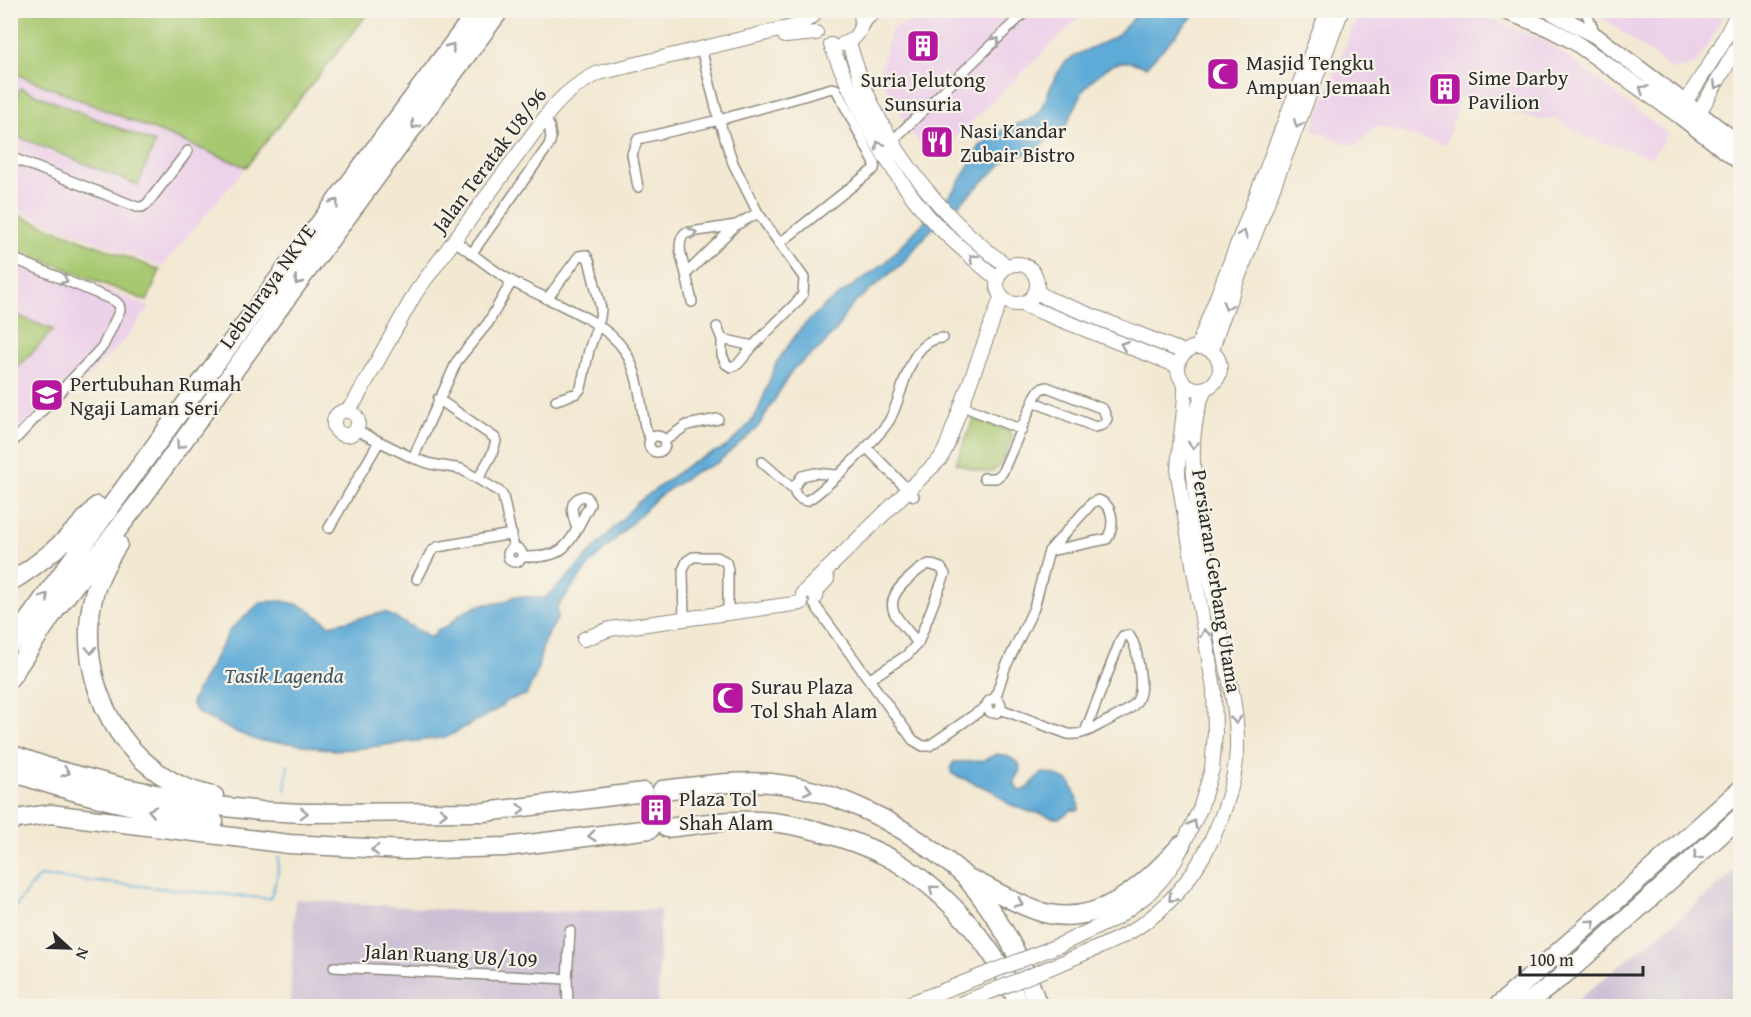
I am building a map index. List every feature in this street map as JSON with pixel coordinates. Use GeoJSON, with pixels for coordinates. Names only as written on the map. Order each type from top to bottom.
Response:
{"type":"FeatureCollection","features":[{"type":"Feature","properties":{"kind":"highway","name":"Lebuhraya NKVE"},"geometry":{"type":"LineString","coordinates":[[11,644],[181,410],[478,10]]}},
{"type":"Feature","properties":{"kind":"highway","name":"Lebuhraya NKVE"},"geometry":{"type":"LineString","coordinates":[[10,678],[56,609],[142,498],[500,10]]}},
{"type":"Feature","properties":{"kind":"highway"},"geometry":{"type":"LineString","coordinates":[[10,582],[39,563],[67,540],[181,410]]}},
{"type":"Feature","properties":{"kind":"highway"},"geometry":{"type":"LineString","coordinates":[[142,498],[102,573],[94,593],[90,651],[96,686],[107,714],[126,744],[144,763],[168,779],[198,791],[251,804],[261,811]]}},
{"type":"Feature","properties":{"kind":"highway"},"geometry":{"type":"LineString","coordinates":[[10,754],[53,769],[121,787],[217,806],[303,813],[485,812],[653,791],[750,782],[770,783],[808,789],[867,811],[929,847],[967,878],[1042,913],[1070,916],[1082,915],[1108,906],[1132,893],[1156,873],[1181,845]]}},
{"type":"Feature","properties":{"kind":"highway"},"geometry":{"type":"LineString","coordinates":[[10,771],[45,784],[122,805],[263,830],[289,844]]}},
{"type":"Feature","properties":{"kind":"highway"},"geometry":{"type":"LineString","coordinates":[[1497,1006],[1740,790]]}},
{"type":"Feature","properties":{"kind":"highway"},"geometry":{"type":"LineString","coordinates":[[10,820],[51,814],[289,844],[405,850],[488,848],[729,820],[771,822],[805,828],[882,854],[912,872],[941,896],[982,940],[1011,987],[1019,1006]]}},
{"type":"Feature","properties":{"kind":"highway"},"geometry":{"type":"LineString","coordinates":[[1524,1006],[1570,970],[1740,817]]}},
{"type":"Feature","properties":{"kind":"highway"},"geometry":{"type":"LineString","coordinates":[[967,878],[1002,926],[1038,1006]]}},
{"type":"Feature","properties":{"kind":"highway"},"geometry":{"type":"LineString","coordinates":[[1025,973],[1033,979],[1051,1006]]}},
{"type":"Feature","properties":{"kind":"highway"},"geometry":{"type":"LineString","coordinates":[[1008,1006],[1011,987]]}},
{"type":"Feature","properties":{"kind":"main road"},"geometry":{"type":"LineString","coordinates":[[1502,10],[1574,41],[1681,108]]}},
{"type":"Feature","properties":{"kind":"main road"},"geometry":{"type":"LineString","coordinates":[[1548,10],[1596,36],[1681,108],[1740,144]]}},
{"type":"Feature","properties":{"kind":"main road"},"geometry":{"type":"LineString","coordinates":[[1696,119],[1740,162]]}},
{"type":"Feature","properties":{"kind":"street"},"geometry":{"type":"LineString","coordinates":[[860,10],[862,23],[860,31]]}},
{"type":"Feature","properties":{"kind":"street"},"geometry":{"type":"LineString","coordinates":[[814,13],[816,33],[831,45],[837,45],[849,42],[878,10]]}},
{"type":"Feature","properties":{"kind":"street"},"geometry":{"type":"LineString","coordinates":[[893,140],[1027,10]]}},
{"type":"Feature","properties":{"kind":"street"},"geometry":{"type":"LineString","coordinates":[[1036,291],[1047,298],[1185,352],[1205,348],[1328,10]]}},
{"type":"Feature","properties":{"kind":"street","name":"Persiaran Gerbang Utama"},"geometry":{"type":"LineString","coordinates":[[957,1006],[1069,960],[1126,935],[1138,927],[1158,912],[1179,891],[1207,850],[1223,814],[1231,789],[1237,749],[1236,716],[1207,566],[1192,466],[1197,411],[1204,388],[1216,381],[1220,368],[1216,355],[1205,348],[1228,302],[1342,10]]}},
{"type":"Feature","properties":{"kind":"street"},"geometry":{"type":"LineString","coordinates":[[1585,10],[1596,36]]}},
{"type":"Feature","properties":{"kind":"street"},"geometry":{"type":"LineString","coordinates":[[1681,108],[1721,46],[1739,10]]}},
{"type":"Feature","properties":{"kind":"street","name":"Jalan Teratak U8/96"},"geometry":{"type":"LineString","coordinates":[[353,419],[415,307],[549,125],[573,99],[603,81],[796,26],[814,13]]}},
{"type":"Feature","properties":{"kind":"street","name":"Jalan Teratak U8/96"},"geometry":{"type":"LineString","coordinates":[[462,246],[550,111],[568,91],[585,79],[599,73],[791,34],[816,33]]}},
{"type":"Feature","properties":{"kind":"street"},"geometry":{"type":"LineString","coordinates":[[849,42],[854,62],[869,98],[921,184],[941,209],[955,232],[1007,266]]}},
{"type":"Feature","properties":{"kind":"street"},"geometry":{"type":"LineString","coordinates":[[1696,119],[1740,43]]}},
{"type":"Feature","properties":{"kind":"street"},"geometry":{"type":"LineString","coordinates":[[831,45],[865,121],[893,170],[911,194],[955,232],[997,279]]}},
{"type":"Feature","properties":{"kind":"street"},"geometry":{"type":"LineString","coordinates":[[702,52],[718,120],[734,163],[758,213],[802,273],[805,285],[798,302],[738,364],[731,367],[726,364],[722,355],[722,339],[717,327]]}},
{"type":"Feature","properties":{"kind":"street"},"geometry":{"type":"LineString","coordinates":[[638,187],[632,154],[638,139],[718,120],[832,88],[838,91],[851,122],[874,164],[874,169],[780,243]]}},
{"type":"Feature","properties":{"kind":"street"},"geometry":{"type":"LineString","coordinates":[[10,157],[142,207],[147,204],[188,151]]}},
{"type":"Feature","properties":{"kind":"street"},"geometry":{"type":"LineString","coordinates":[[686,274],[736,225],[758,213]]}},
{"type":"Feature","properties":{"kind":"street"},"geometry":{"type":"LineString","coordinates":[[692,302],[680,243],[682,236],[685,233],[736,225]]}},
{"type":"Feature","properties":{"kind":"street"},"geometry":{"type":"LineString","coordinates":[[462,246],[512,281],[598,326],[617,342],[633,366],[646,431],[651,439],[658,436],[664,441],[687,424],[718,419]]}},
{"type":"Feature","properties":{"kind":"street"},"geometry":{"type":"LineString","coordinates":[[548,299],[579,256],[586,255],[601,309],[598,326],[589,350],[581,388],[577,393],[556,400]]}},
{"type":"Feature","properties":{"kind":"street"},"geometry":{"type":"LineString","coordinates":[[10,258],[115,302],[119,305],[120,310],[103,346],[10,445]]}},
{"type":"Feature","properties":{"kind":"street"},"geometry":{"type":"LineString","coordinates":[[1011,302],[1032,297],[1036,291],[1036,277],[1027,266],[1013,264],[1007,266],[997,279],[996,286],[1011,302],[1178,366],[1185,352]]}},
{"type":"Feature","properties":{"kind":"street"},"geometry":{"type":"LineString","coordinates":[[413,458],[457,361],[488,323],[512,281]]}},
{"type":"Feature","properties":{"kind":"street"},"geometry":{"type":"LineString","coordinates":[[911,493],[942,468],[951,456],[1011,302]]}},
{"type":"Feature","properties":{"kind":"street"},"geometry":{"type":"LineString","coordinates":[[584,639],[609,629],[809,599],[911,493],[936,463],[946,448],[1011,302]]}},
{"type":"Feature","properties":{"kind":"street"},"geometry":{"type":"LineString","coordinates":[[762,462],[794,490],[799,500],[808,500],[883,430],[890,419],[920,348],[934,338],[943,338]]}},
{"type":"Feature","properties":{"kind":"street"},"geometry":{"type":"LineString","coordinates":[[722,339],[753,346]]}},
{"type":"Feature","properties":{"kind":"street","name":"Persiaran Gerbang Utama"},"geometry":{"type":"LineString","coordinates":[[903,1006],[1062,944],[1116,918],[1147,895],[1163,878],[1176,861],[1181,845],[1200,809],[1212,769],[1215,733],[1214,689],[1178,475],[1185,384],[1181,379],[1178,366]]}},
{"type":"Feature","properties":{"kind":"street"},"geometry":{"type":"LineString","coordinates":[[1185,384],[1204,388]]}},
{"type":"Feature","properties":{"kind":"street"},"geometry":{"type":"LineString","coordinates":[[984,478],[996,478],[1002,473],[1022,430],[1034,402],[1040,389],[1047,387],[1103,409],[1107,419],[1103,425],[1095,427],[1034,402]]}},
{"type":"Feature","properties":{"kind":"street"},"geometry":{"type":"LineString","coordinates":[[438,399],[495,438],[492,454],[478,479]]}},
{"type":"Feature","properties":{"kind":"street"},"geometry":{"type":"LineString","coordinates":[[970,409],[1022,430]]}},
{"type":"Feature","properties":{"kind":"street"},"geometry":{"type":"LineString","coordinates":[[353,419],[379,442],[431,464],[461,469],[503,496],[514,548],[508,552],[509,559],[515,562],[522,557],[556,554],[565,549],[577,529]]}},
{"type":"Feature","properties":{"kind":"street"},"geometry":{"type":"LineString","coordinates":[[329,528],[379,442]]}},
{"type":"Feature","properties":{"kind":"street"},"geometry":{"type":"LineString","coordinates":[[866,447],[911,493]]}},
{"type":"Feature","properties":{"kind":"street"},"geometry":{"type":"LineString","coordinates":[[794,490],[802,476],[836,475]]}},
{"type":"Feature","properties":{"kind":"street"},"geometry":{"type":"LineString","coordinates":[[1049,551],[1107,539],[1112,526],[1111,512],[1107,504],[1098,500],[1092,503],[1049,551],[1034,608],[991,703],[993,713],[1000,709],[1075,735],[1085,732],[1130,710],[1138,700],[1142,686],[1135,643],[1130,635],[1123,636],[1085,732]]}},
{"type":"Feature","properties":{"kind":"street"},"geometry":{"type":"LineString","coordinates":[[417,579],[431,552],[437,548],[512,534]]}},
{"type":"Feature","properties":{"kind":"street"},"geometry":{"type":"LineString","coordinates":[[684,618],[683,570],[687,561],[693,557],[717,557],[726,562],[728,612]]}},
{"type":"Feature","properties":{"kind":"street"},"geometry":{"type":"LineString","coordinates":[[870,679],[907,655],[918,643],[945,574],[941,568],[932,564],[925,565],[892,597],[891,606],[918,643]]}},
{"type":"Feature","properties":{"kind":"street"},"geometry":{"type":"LineString","coordinates":[[809,599],[913,740],[923,746],[929,746],[991,703]]}},
{"type":"Feature","properties":{"kind":"street","name":"Jalan Ruang U8/109"},"geometry":{"type":"LineString","coordinates":[[568,1006],[570,931]]}},
{"type":"Feature","properties":{"kind":"street","name":"Jalan Ruang U8/109"},"geometry":{"type":"LineString","coordinates":[[334,967],[567,979]]}},
{"type":"Feature","properties":{"kind":"shaded area"},"geometry":{"type":"Polygon","coordinates":[[[1605,10],[1725,11],[1696,64],[1672,70],[1602,17],[1605,10]]]}},
{"type":"Feature","properties":{"kind":"shaded area"},"geometry":{"type":"Polygon","coordinates":[[[938,11],[1086,11],[933,159],[928,156],[909,129],[879,74],[890,32],[895,27],[933,16],[938,11]]]}},
{"type":"Feature","properties":{"kind":"shaded area"},"geometry":{"type":"Polygon","coordinates":[[[1359,11],[1468,11],[1547,41],[1668,134],[1652,157],[1587,138],[1556,119],[1540,120],[1460,98],[1446,145],[1376,126],[1355,147],[1312,130],[1359,11]]]}},
{"type":"Feature","properties":{"kind":"shaded area"},"geometry":{"type":"Polygon","coordinates":[[[10,72],[246,167],[162,267],[11,208],[10,72]]]}},
{"type":"Feature","properties":{"kind":"shaded area"},"geometry":{"type":"Polygon","coordinates":[[[11,251],[150,307],[125,339],[11,456],[11,251]]]}},
{"type":"Feature","properties":{"kind":"shaded area"},"geometry":{"type":"Polygon","coordinates":[[[1740,865],[1740,1006],[1570,1006],[1708,895],[1740,865]]]}},
{"type":"Feature","properties":{"kind":"shaded area"},"geometry":{"type":"Polygon","coordinates":[[[295,899],[492,913],[660,910],[658,1006],[290,1006],[295,899]]]}},
{"type":"Feature","properties":{"kind":"green space"},"geometry":{"type":"Polygon","coordinates":[[[18,10],[370,11],[246,167],[11,72],[11,29],[18,10]]]}},
{"type":"Feature","properties":{"kind":"green space"},"geometry":{"type":"Polygon","coordinates":[[[20,88],[155,143],[138,185],[11,134],[11,111],[20,88]]]}},
{"type":"Feature","properties":{"kind":"green space"},"geometry":{"type":"Polygon","coordinates":[[[10,212],[160,270],[147,301],[11,247],[10,212]]]}},
{"type":"Feature","properties":{"kind":"green space"},"geometry":{"type":"Polygon","coordinates":[[[11,313],[53,330],[11,375],[11,313]]]}},
{"type":"Feature","properties":{"kind":"green space"},"geometry":{"type":"Polygon","coordinates":[[[974,418],[1009,431],[1013,436],[999,466],[988,472],[956,463],[974,418]]]}},
{"type":"Feature","properties":{"kind":"water","name":"Tasik Lagenda"},"geometry":{"type":"Polygon","coordinates":[[[1141,11],[1198,11],[1146,67],[1131,62],[1122,62],[1110,66],[1092,80],[1083,91],[1067,124],[1033,152],[1005,161],[926,235],[903,263],[847,311],[837,329],[821,347],[793,369],[758,427],[717,463],[695,472],[658,497],[590,564],[557,607],[558,618],[544,641],[537,672],[526,695],[509,700],[498,709],[447,737],[332,750],[291,743],[259,741],[198,713],[192,705],[192,700],[230,630],[261,602],[282,601],[296,604],[306,608],[330,625],[385,612],[432,638],[437,630],[449,625],[460,614],[480,605],[504,602],[515,596],[545,598],[565,580],[637,503],[692,462],[726,447],[739,435],[758,411],[776,363],[801,328],[825,305],[885,263],[955,189],[980,146],[996,133],[1031,119],[1041,111],[1054,79],[1064,63],[1115,37],[1141,11]]]}},
{"type":"Feature","properties":{"kind":"water"},"geometry":{"type":"Polygon","coordinates":[[[997,754],[1007,756],[1019,763],[1020,771],[1015,785],[1022,791],[1044,773],[1053,774],[1070,782],[1078,800],[1079,810],[1072,810],[1060,818],[1030,812],[1009,804],[993,791],[952,774],[951,767],[954,762],[982,761],[997,754]]]}},
{"type":"Feature","properties":{"kind":"waterway"},"geometry":{"type":"LineString","coordinates":[[285,791],[288,765]]}},
{"type":"Feature","properties":{"kind":"waterway"},"geometry":{"type":"LineString","coordinates":[[10,913],[39,876],[270,899],[277,878],[279,856]]}},
{"type":"Feature","properties":{"kind":"place","name":"Suria Jelutong Sunsuria"},"geometry":{"type":"Point","coordinates":[923,46]}},
{"type":"Feature","properties":{"kind":"place","name":"Masjid Tengku Ampuan Jemaah"},"geometry":{"type":"Point","coordinates":[1223,74]}},
{"type":"Feature","properties":{"kind":"place","name":"Sime Darby Pavilion"},"geometry":{"type":"Point","coordinates":[1445,89]}},
{"type":"Feature","properties":{"kind":"place","name":"Nasi Kandar Zubair Bistro"},"geometry":{"type":"Point","coordinates":[937,142]}},
{"type":"Feature","properties":{"kind":"place","name":"Pertubuhan Rumah Ngaji Laman Seri"},"geometry":{"type":"Point","coordinates":[47,395]}},
{"type":"Feature","properties":{"kind":"place","name":"Surau Plaza Tol Shah Alam"},"geometry":{"type":"Point","coordinates":[728,698]}},
{"type":"Feature","properties":{"kind":"place","name":"Plaza Tol Shah Alam"},"geometry":{"type":"Point","coordinates":[656,810]}}]}
